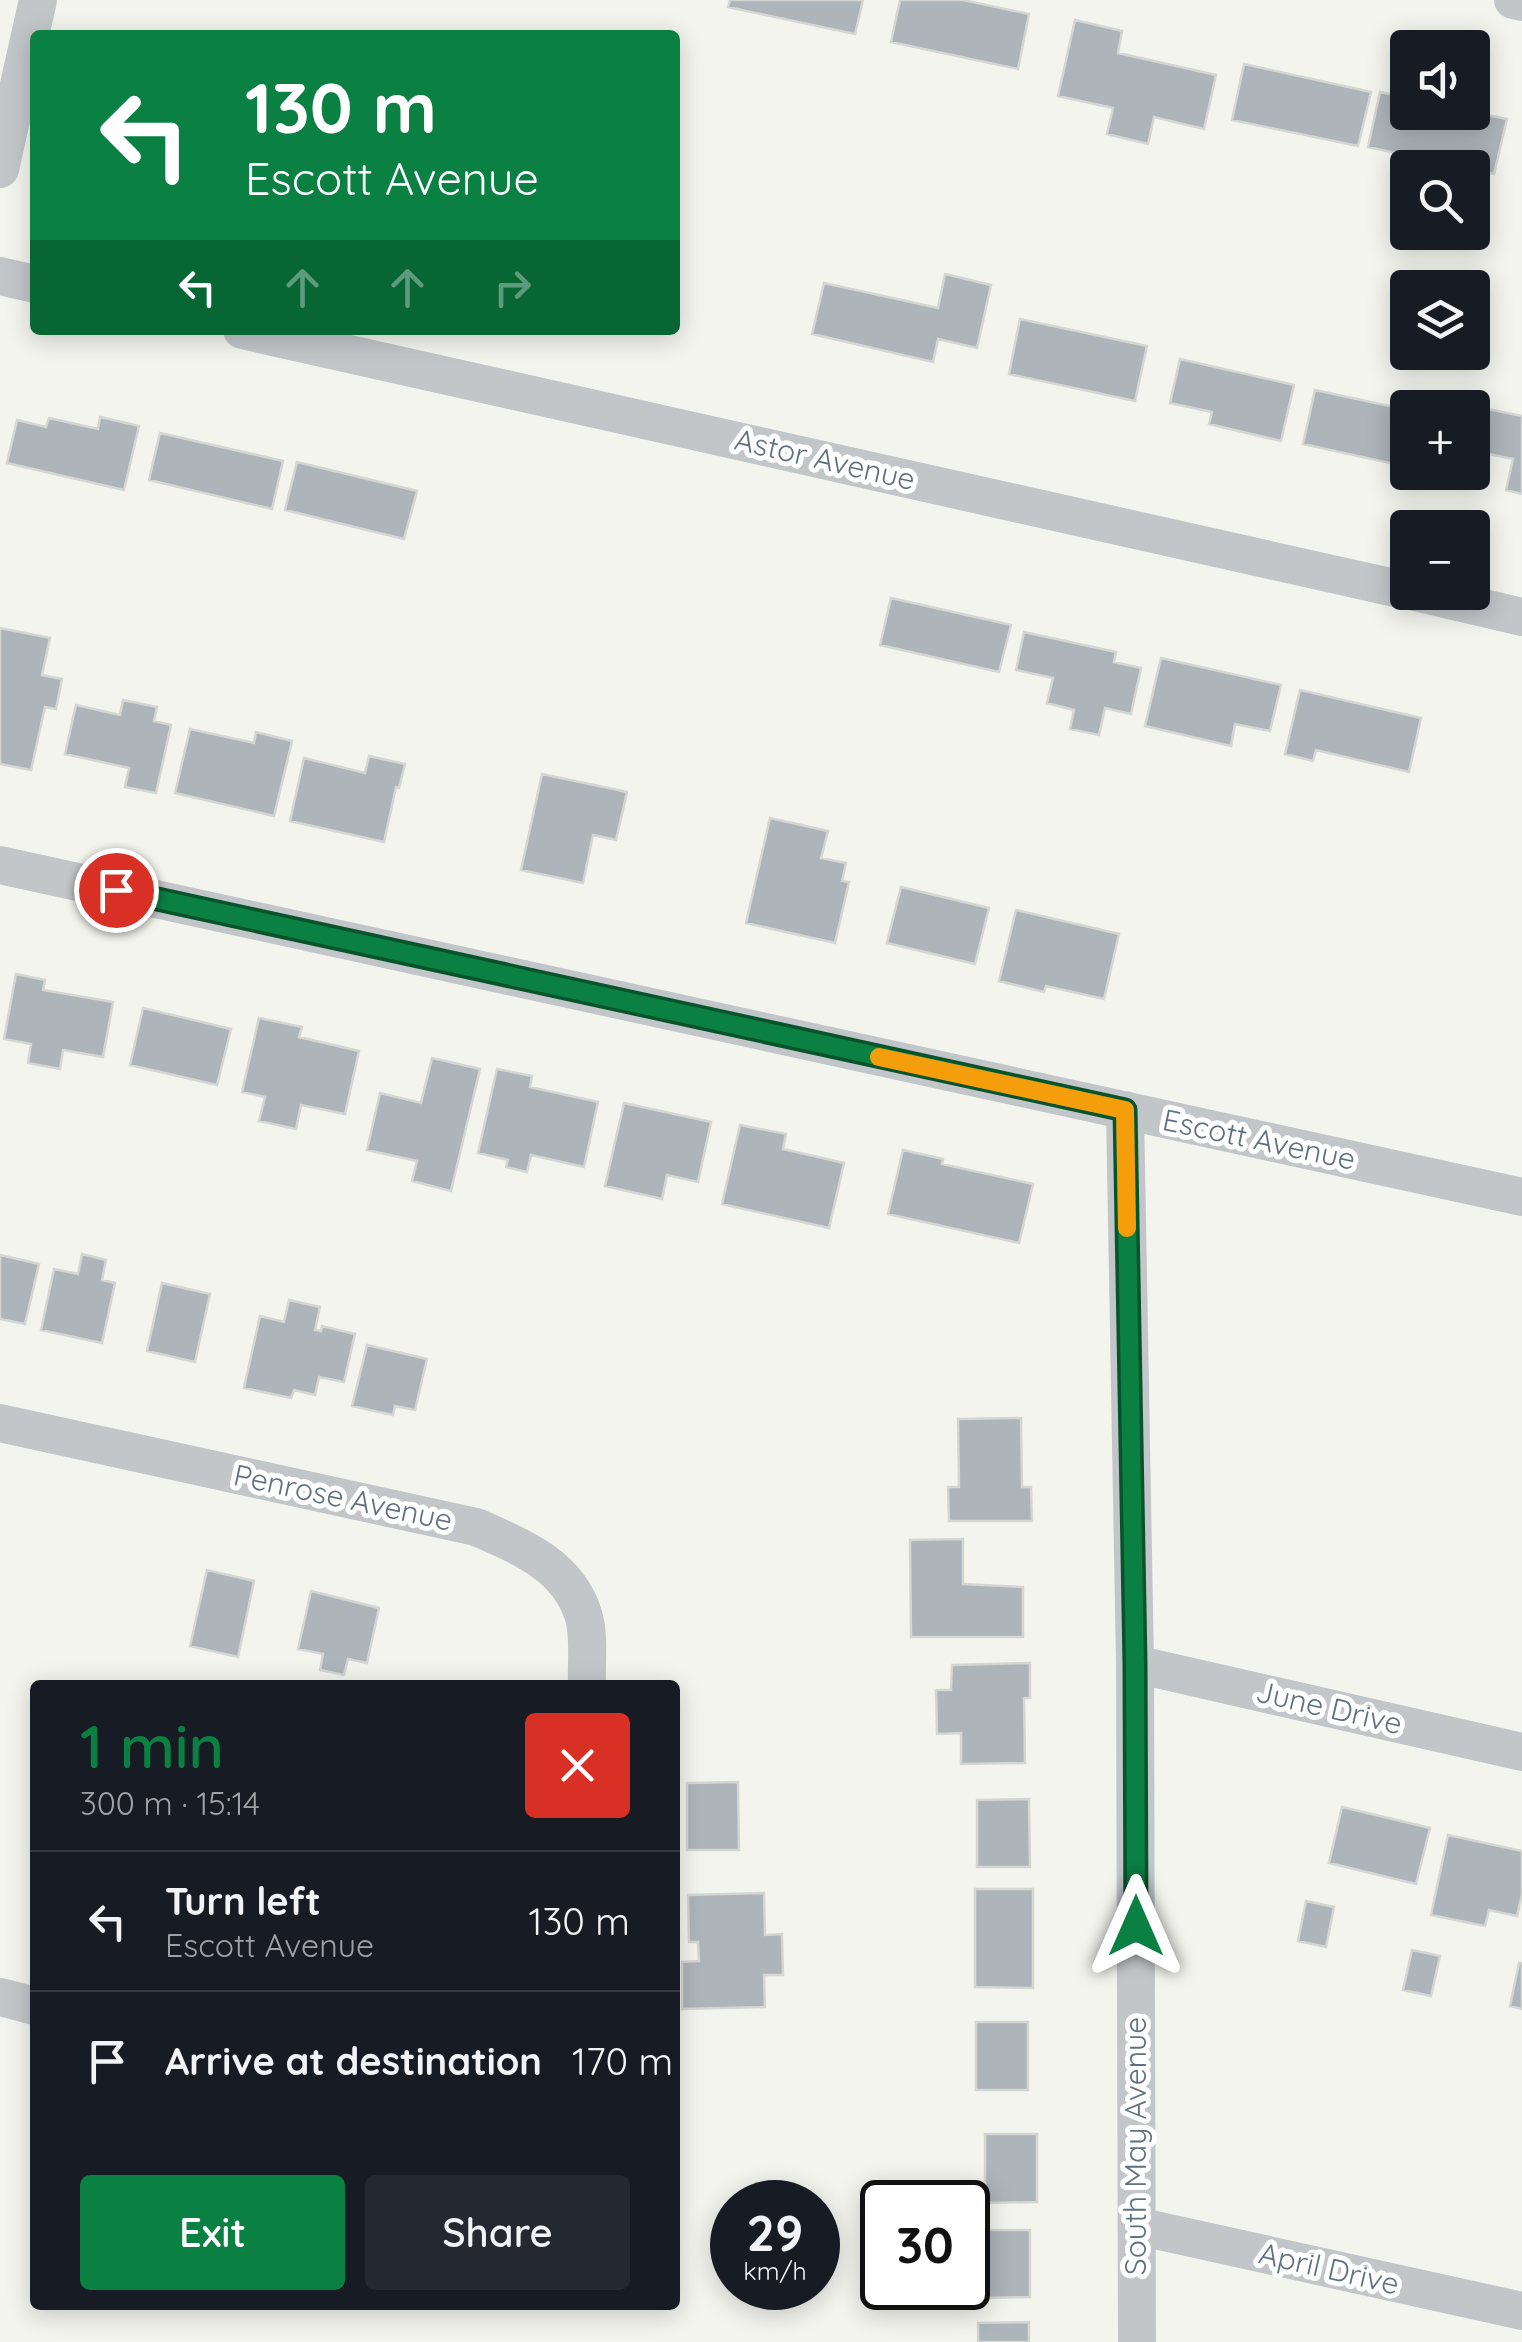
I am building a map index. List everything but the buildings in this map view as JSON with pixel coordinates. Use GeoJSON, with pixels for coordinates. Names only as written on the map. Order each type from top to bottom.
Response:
{"type":"FeatureCollection","features":[{"type":"Feature","properties":{"kind":"street"},"geometry":{"type":"LineString","coordinates":[[31,30],[38,0]]}},
{"type":"Feature","properties":{"kind":"street"},"geometry":{"type":"LineString","coordinates":[[1513,0],[1522,2]]}},
{"type":"Feature","properties":{"kind":"street"},"geometry":{"type":"LineString","coordinates":[[0,169],[30,36]]}},
{"type":"Feature","properties":{"kind":"street"},"geometry":{"type":"LineString","coordinates":[[0,276],[30,283]]}},
{"type":"Feature","properties":{"kind":"street","name":"Astor Avenue"},"geometry":{"type":"LineString","coordinates":[[264,335],[1390,587]]}},
{"type":"Feature","properties":{"kind":"street","name":"Astor Avenue"},"geometry":{"type":"LineString","coordinates":[[1490,609],[1522,616]]}},
{"type":"Feature","properties":{"kind":"street","name":"Escott Avenue"},"geometry":{"type":"LineString","coordinates":[[0,865],[1125,1110],[1521,1192]]}},
{"type":"Feature","properties":{"kind":"street","name":"South May Avenue"},"geometry":{"type":"LineString","coordinates":[[1125,1110],[1135,1664],[1137,2342]]}},
{"type":"Feature","properties":{"kind":"street","name":"Penrose Avenue"},"geometry":{"type":"LineString","coordinates":[[0,1423],[476,1527],[530,1550],[567,1581],[585,1616],[586,1680]]}},
{"type":"Feature","properties":{"kind":"street","name":"June Drive"},"geometry":{"type":"LineString","coordinates":[[1135,1664],[1522,1752]]}},
{"type":"Feature","properties":{"kind":"street"},"geometry":{"type":"LineString","coordinates":[[0,1998],[30,2005]]}},
{"type":"Feature","properties":{"kind":"street","name":"April Drive"},"geometry":{"type":"LineString","coordinates":[[1137,2226],[1522,2311]]}},
{"type":"Feature","properties":{"kind":"slow traffic"},"geometry":{"type":"LineString","coordinates":[[879,1057],[1125,1110],[1127,1228]]}},
{"type":"Feature","properties":{"kind":"route"},"geometry":{"type":"LineString","coordinates":[[116,890],[1125,1110],[1136,1926]]}}]}
